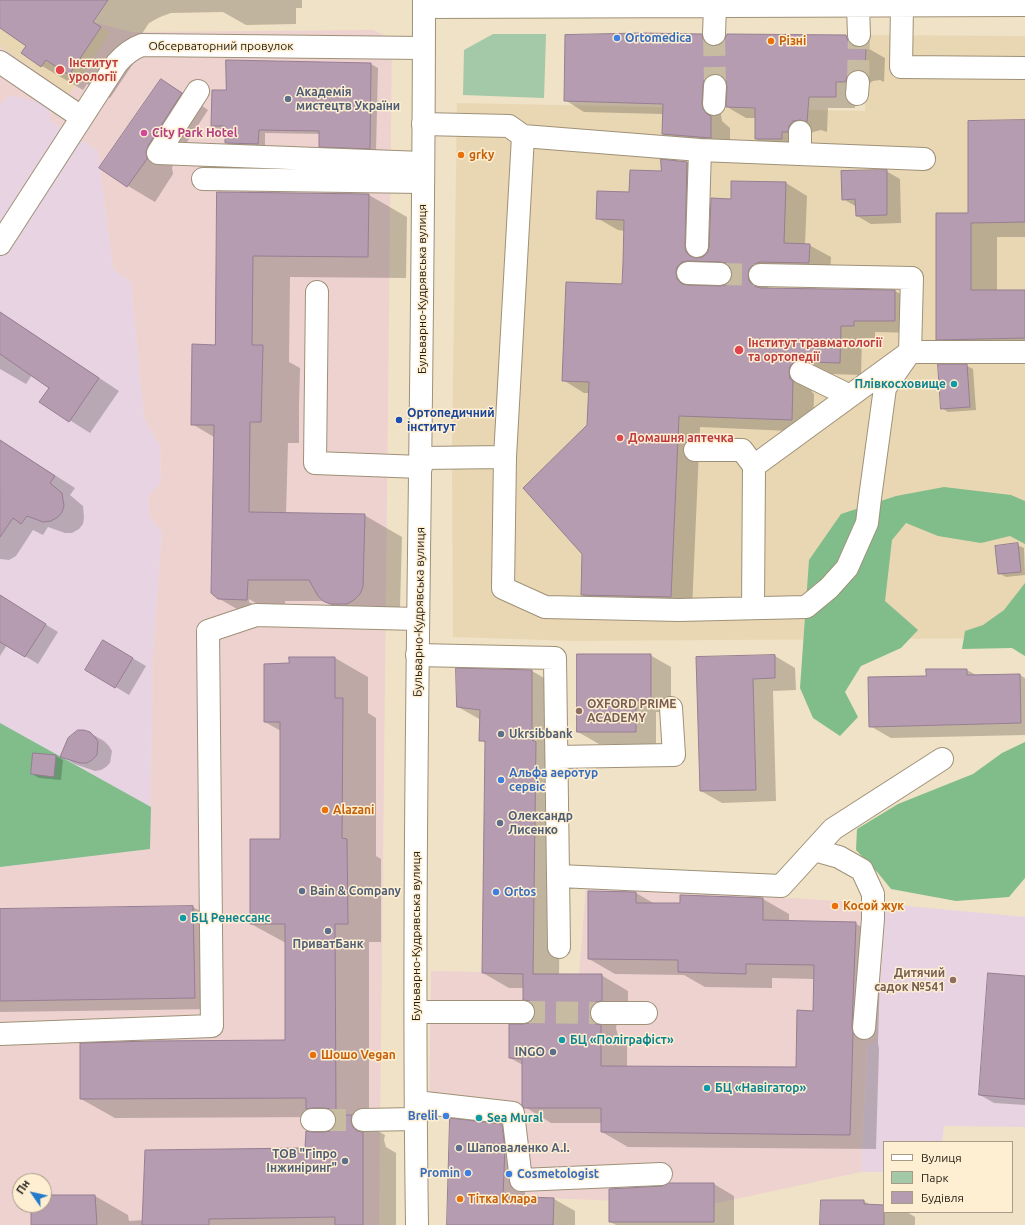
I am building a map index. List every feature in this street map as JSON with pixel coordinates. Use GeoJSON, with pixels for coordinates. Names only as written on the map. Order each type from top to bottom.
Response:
{"type":"FeatureCollection","features":[{"type":"Feature","properties":{"kind":"main road"},"geometry":{"type":"LineString","coordinates":[[424,4],[715,7],[759,3],[858,6],[902,6],[945,3],[1025,5]]}},
{"type":"Feature","properties":{"kind":"main road","name":"Бульварно-Кудрявська вулиця"},"geometry":{"type":"LineString","coordinates":[[417,1225],[417,655],[421,462],[422,124],[424,4]]}},
{"type":"Feature","properties":{"kind":"main road"},"geometry":{"type":"LineString","coordinates":[[858,6],[859,35]]}},
{"type":"Feature","properties":{"kind":"main road"},"geometry":{"type":"LineString","coordinates":[[902,6],[901,67],[1025,68]]}},
{"type":"Feature","properties":{"kind":"main road"},"geometry":{"type":"LineString","coordinates":[[714,34],[715,7]]}},
{"type":"Feature","properties":{"kind":"main road","name":"Обсерваторний провулок"},"geometry":{"type":"LineString","coordinates":[[0,244],[117,63],[124,54],[133,48],[142,45],[423,48]]}},
{"type":"Feature","properties":{"kind":"main road"},"geometry":{"type":"LineString","coordinates":[[4,69],[81,117]]}},
{"type":"Feature","properties":{"kind":"main road"},"geometry":{"type":"LineString","coordinates":[[198,91],[158,153],[422,173]]}},
{"type":"Feature","properties":{"kind":"main road"},"geometry":{"type":"LineString","coordinates":[[422,124],[509,126],[523,136],[700,150],[924,158]]}},
{"type":"Feature","properties":{"kind":"main road"},"geometry":{"type":"LineString","coordinates":[[800,132],[800,154]]}},
{"type":"Feature","properties":{"kind":"main road"},"geometry":{"type":"LineString","coordinates":[[523,136],[505,458],[503,588],[545,607],[679,610],[806,607],[829,588],[847,568],[867,522],[885,388],[910,352],[912,278],[760,275]]}},
{"type":"Feature","properties":{"kind":"main road"},"geometry":{"type":"LineString","coordinates":[[697,246],[700,150]]}},
{"type":"Feature","properties":{"kind":"main road"},"geometry":{"type":"LineString","coordinates":[[203,179],[422,173]]}},
{"type":"Feature","properties":{"kind":"main road"},"geometry":{"type":"LineString","coordinates":[[688,273],[720,274]]}},
{"type":"Feature","properties":{"kind":"main road"},"geometry":{"type":"LineString","coordinates":[[317,292],[316,463],[421,462],[505,458]]}},
{"type":"Feature","properties":{"kind":"main road"},"geometry":{"type":"LineString","coordinates":[[754,466],[910,352],[1025,352]]}},
{"type":"Feature","properties":{"kind":"main road"},"geometry":{"type":"LineString","coordinates":[[800,372],[850,396]]}},
{"type":"Feature","properties":{"kind":"main road"},"geometry":{"type":"LineString","coordinates":[[695,450],[742,450],[754,466],[753,608]]}},
{"type":"Feature","properties":{"kind":"main road"},"geometry":{"type":"LineString","coordinates":[[0,1034],[212,1026],[208,631],[256,614],[418,619]]}},
{"type":"Feature","properties":{"kind":"main road"},"geometry":{"type":"LineString","coordinates":[[417,655],[555,658],[559,947]]}},
{"type":"Feature","properties":{"kind":"main road"},"geometry":{"type":"LineString","coordinates":[[557,757],[674,755],[671,708]]}},
{"type":"Feature","properties":{"kind":"main road"},"geometry":{"type":"LineString","coordinates":[[558,876],[781,886],[833,829],[942,759]]}},
{"type":"Feature","properties":{"kind":"main road"},"geometry":{"type":"LineString","coordinates":[[814,850],[839,857],[862,870],[873,894],[873,919],[864,1028]]}},
{"type":"Feature","properties":{"kind":"main road"},"geometry":{"type":"LineString","coordinates":[[416,1012],[523,1012]]}},
{"type":"Feature","properties":{"kind":"main road"},"geometry":{"type":"LineString","coordinates":[[602,1013],[646,1013]]}},
{"type":"Feature","properties":{"kind":"main road"},"geometry":{"type":"LineString","coordinates":[[363,1120],[416,1111],[514,1113],[521,1180],[661,1174]]}},
{"type":"Feature","properties":{"kind":"shaded area"},"geometry":{"type":"Polygon","coordinates":[[[0,0],[61,0],[93,22],[132,32],[373,30],[392,39],[379,1225],[0,1225],[0,867],[150,849],[153,650],[162,532],[150,517],[148,497],[161,482],[160,446],[144,418],[131,282],[113,269],[98,151],[9,95],[0,105],[0,0]]]}},
{"type":"Feature","properties":{"kind":"shaded area","name":"Інститут урології"},"geometry":{"type":"Polygon","coordinates":[[[0,0],[61,0],[110,33],[69,94],[0,46],[0,0]]]}},
{"type":"Feature","properties":{"kind":"shaded area","name":"Інститут травматології та ортопедії"},"geometry":{"type":"Polygon","coordinates":[[[866,35],[1025,36],[1025,638],[573,641],[453,637],[452,471],[457,466],[452,448],[457,103],[865,111],[866,35]]]}},
{"type":"Feature","properties":{"kind":"shaded area"},"geometry":{"type":"Polygon","coordinates":[[[9,95],[50,105],[50,121],[98,151],[113,269],[131,282],[144,418],[160,446],[161,482],[148,498],[150,517],[162,532],[153,650],[150,849],[0,867],[0,105],[9,95]]]}},
{"type":"Feature","properties":{"kind":"shaded area"},"geometry":{"type":"Polygon","coordinates":[[[586,885],[886,904],[876,1044],[867,1044],[861,1172],[708,1205],[503,1196],[505,1119],[429,1113],[431,971],[579,974],[586,885]]]}},
{"type":"Feature","properties":{"kind":"shaded area","name":"Дитячий садок №541"},"geometry":{"type":"Polygon","coordinates":[[[886,904],[1025,917],[1025,1127],[944,1126],[942,1141],[883,1141],[883,1172],[861,1172],[867,1044],[876,1043],[886,904]]]}},
{"type":"Feature","properties":{"kind":"green space"},"geometry":{"type":"Polygon","coordinates":[[[493,34],[546,34],[544,98],[463,95],[464,50],[493,34]]]}},
{"type":"Feature","properties":{"kind":"green space"},"geometry":{"type":"Polygon","coordinates":[[[944,487],[1011,495],[1025,501],[1025,544],[1010,536],[981,543],[938,536],[906,523],[892,540],[885,601],[918,630],[901,648],[861,666],[845,692],[858,717],[840,736],[813,718],[800,688],[809,560],[841,514],[896,496],[944,487]]]}},
{"type":"Feature","properties":{"kind":"green space"},"geometry":{"type":"Polygon","coordinates":[[[1025,583],[1025,656],[1012,648],[962,649],[965,631],[983,625],[1004,610],[1025,583]]]}},
{"type":"Feature","properties":{"kind":"green space"},"geometry":{"type":"Polygon","coordinates":[[[0,723],[151,807],[150,849],[0,867],[0,723]]]}},
{"type":"Feature","properties":{"kind":"green space"},"geometry":{"type":"Polygon","coordinates":[[[1025,742],[1025,878],[1009,897],[956,901],[891,889],[856,850],[857,829],[898,804],[973,774],[1002,753],[1025,742]]]}},
{"type":"Feature","properties":{"kind":"building","name":"Інститут урології"},"geometry":{"type":"Polygon","coordinates":[[[0,0],[108,0],[93,22],[101,27],[69,75],[46,60],[41,67],[21,53],[26,46],[0,28],[0,0]]]}},
{"type":"Feature","properties":{"kind":"building"},"geometry":{"type":"Polygon","coordinates":[[[642,33],[702,34],[703,39],[707,44],[714,46],[719,45],[724,41],[727,34],[846,35],[848,41],[853,46],[866,46],[865,72],[859,70],[853,71],[848,75],[845,82],[836,82],[836,97],[809,97],[807,122],[800,120],[793,121],[789,126],[788,132],[782,132],[782,139],[755,139],[755,108],[726,107],[726,81],[722,76],[716,74],[709,75],[704,80],[703,85],[702,103],[703,109],[711,116],[711,138],[662,134],[663,104],[564,101],[565,35],[642,33]]]}},
{"type":"Feature","properties":{"kind":"building"},"geometry":{"type":"Polygon","coordinates":[[[226,60],[371,63],[370,149],[319,147],[319,131],[259,130],[258,144],[225,143],[225,126],[211,126],[212,90],[226,90],[226,60]]]}},
{"type":"Feature","properties":{"kind":"building","name":"City Park Hotel"},"geometry":{"type":"Polygon","coordinates":[[[161,79],[182,93],[148,146],[146,152],[147,159],[127,187],[99,168],[161,79]]]}},
{"type":"Feature","properties":{"kind":"building"},"geometry":{"type":"Polygon","coordinates":[[[1025,120],[1025,222],[971,223],[971,290],[1025,290],[1025,338],[936,340],[936,213],[968,213],[968,121],[1025,120]]]}},
{"type":"Feature","properties":{"kind":"building"},"geometry":{"type":"Polygon","coordinates":[[[661,159],[687,162],[685,246],[686,252],[690,256],[696,258],[703,257],[708,252],[711,198],[731,199],[731,181],[786,182],[784,243],[810,244],[809,263],[760,262],[754,264],[749,269],[749,281],[754,286],[760,288],[895,290],[895,321],[854,321],[854,326],[841,326],[840,363],[809,362],[801,360],[794,362],[790,366],[789,372],[790,379],[793,381],[792,420],[679,416],[671,597],[581,595],[582,554],[523,488],[587,425],[589,382],[562,381],[566,282],[622,284],[623,263],[624,220],[596,219],[597,191],[629,192],[630,170],[661,171],[661,159]],[[682,262],[677,267],[677,279],[682,284],[688,285],[726,285],[731,280],[731,268],[726,263],[682,262]]]}},
{"type":"Feature","properties":{"kind":"building"},"geometry":{"type":"Polygon","coordinates":[[[887,170],[887,215],[856,216],[855,199],[842,200],[841,171],[887,170]]]}},
{"type":"Feature","properties":{"kind":"building"},"geometry":{"type":"Polygon","coordinates":[[[217,192],[369,194],[368,257],[253,256],[252,345],[263,345],[261,422],[250,422],[249,512],[365,514],[363,587],[360,594],[347,604],[330,604],[323,601],[318,596],[309,580],[248,580],[247,600],[218,599],[211,593],[214,425],[191,425],[192,344],[215,345],[217,192]]]}},
{"type":"Feature","properties":{"kind":"building"},"geometry":{"type":"Polygon","coordinates":[[[0,312],[99,378],[69,422],[39,402],[49,388],[0,354],[0,312]]]}},
{"type":"Feature","properties":{"kind":"building","name":"Плівкосховище"},"geometry":{"type":"Polygon","coordinates":[[[938,364],[967,364],[970,407],[941,409],[938,364]]]}},
{"type":"Feature","properties":{"kind":"building"},"geometry":{"type":"Polygon","coordinates":[[[0,440],[55,476],[50,483],[62,493],[64,506],[58,517],[51,521],[43,522],[27,516],[21,524],[13,518],[0,537],[0,440]]]}},
{"type":"Feature","properties":{"kind":"building"},"geometry":{"type":"Polygon","coordinates":[[[1018,543],[1021,572],[998,574],[995,546],[1018,543]]]}},
{"type":"Feature","properties":{"kind":"building"},"geometry":{"type":"Polygon","coordinates":[[[0,595],[46,624],[25,657],[0,642],[0,595]]]}},
{"type":"Feature","properties":{"kind":"building"},"geometry":{"type":"Polygon","coordinates":[[[103,640],[133,658],[115,688],[85,670],[103,640]]]}},
{"type":"Feature","properties":{"kind":"building"},"geometry":{"type":"Polygon","coordinates":[[[577,654],[651,654],[651,700],[636,700],[636,732],[577,732],[577,654]]]}},
{"type":"Feature","properties":{"kind":"building"},"geometry":{"type":"Polygon","coordinates":[[[775,655],[775,678],[753,679],[756,790],[700,791],[696,657],[775,655]]]}},
{"type":"Feature","properties":{"kind":"building"},"geometry":{"type":"Polygon","coordinates":[[[289,657],[335,657],[335,698],[343,698],[342,838],[347,839],[348,924],[335,924],[336,1115],[352,1115],[351,1121],[353,1127],[357,1131],[363,1132],[363,1225],[335,1225],[335,1217],[209,1219],[209,1225],[142,1225],[145,1150],[305,1148],[306,1131],[324,1132],[330,1131],[335,1127],[335,1114],[330,1109],[306,1109],[306,1098],[80,1099],[80,1043],[285,1040],[285,924],[250,924],[250,839],[280,839],[280,722],[264,722],[264,664],[289,663],[289,657]]]}},
{"type":"Feature","properties":{"kind":"building"},"geometry":{"type":"Polygon","coordinates":[[[456,668],[532,670],[532,740],[536,742],[533,974],[602,974],[602,1001],[595,1002],[591,1007],[590,1013],[591,1020],[596,1024],[601,1025],[601,1066],[796,1067],[797,1010],[813,1011],[814,965],[746,964],[746,974],[678,972],[678,960],[588,959],[588,891],[636,892],[636,903],[680,903],[680,895],[763,898],[763,920],[856,922],[850,1135],[601,1132],[601,1108],[524,1108],[522,1105],[522,1059],[509,1058],[509,1024],[529,1023],[534,1018],[535,1012],[534,1006],[530,1001],[523,1000],[523,974],[482,973],[485,741],[479,741],[480,710],[457,707],[456,668]]]}},
{"type":"Feature","properties":{"kind":"building"},"geometry":{"type":"Polygon","coordinates":[[[926,669],[967,669],[967,675],[1020,674],[1021,723],[869,727],[868,677],[926,676],[926,669]]]}},
{"type":"Feature","properties":{"kind":"building"},"geometry":{"type":"Polygon","coordinates":[[[78,730],[90,732],[98,742],[97,755],[87,763],[80,763],[60,757],[68,738],[78,730]]]}},
{"type":"Feature","properties":{"kind":"building"},"geometry":{"type":"Polygon","coordinates":[[[33,753],[56,755],[54,777],[31,774],[33,753]]]}},
{"type":"Feature","properties":{"kind":"building"},"geometry":{"type":"Polygon","coordinates":[[[193,906],[195,998],[0,1001],[0,909],[193,906]]]}},
{"type":"Feature","properties":{"kind":"building"},"geometry":{"type":"Polygon","coordinates":[[[988,973],[1025,976],[1025,1099],[979,1095],[988,973]]]}},
{"type":"Feature","properties":{"kind":"building"},"geometry":{"type":"Polygon","coordinates":[[[450,1118],[502,1124],[505,1148],[503,1196],[554,1198],[553,1225],[447,1225],[450,1118]]]}},
{"type":"Feature","properties":{"kind":"building"},"geometry":{"type":"Polygon","coordinates":[[[669,1183],[714,1183],[714,1222],[609,1222],[609,1189],[662,1186],[669,1183]]]}},
{"type":"Feature","properties":{"kind":"building"},"geometry":{"type":"Polygon","coordinates":[[[52,1195],[95,1195],[97,1225],[31,1225],[31,1213],[52,1213],[52,1195]]]}},
{"type":"Feature","properties":{"kind":"building"},"geometry":{"type":"Polygon","coordinates":[[[821,1200],[864,1200],[864,1204],[883,1205],[884,1225],[820,1225],[821,1200]]]}},
{"type":"Feature","properties":{"kind":"tunnel"},"geometry":{"type":"LineString","coordinates":[[714,34],[715,86]]}},
{"type":"Feature","properties":{"kind":"tunnel"},"geometry":{"type":"LineString","coordinates":[[858,82],[859,35]]}},
{"type":"Feature","properties":{"kind":"tunnel"},"geometry":{"type":"LineString","coordinates":[[720,274],[760,275]]}},
{"type":"Feature","properties":{"kind":"tunnel"},"geometry":{"type":"LineString","coordinates":[[523,1012],[602,1013]]}},
{"type":"Feature","properties":{"kind":"tunnel"},"geometry":{"type":"LineString","coordinates":[[324,1120],[363,1120]]}},
{"type":"Feature","properties":{"kind":"place","name":"Ortomedica"},"geometry":{"type":"Point","coordinates":[617,38]}},
{"type":"Feature","properties":{"kind":"place","name":"Різні"},"geometry":{"type":"Point","coordinates":[771,41]}},
{"type":"Feature","properties":{"kind":"place","name":"Інститут урології"},"geometry":{"type":"Point","coordinates":[60,70]}},
{"type":"Feature","properties":{"kind":"place","name":"Академія мистецтв України"},"geometry":{"type":"Point","coordinates":[288,99]}},
{"type":"Feature","properties":{"kind":"place","name":"City Park Hotel"},"geometry":{"type":"Point","coordinates":[144,133]}},
{"type":"Feature","properties":{"kind":"place","name":"grky"},"geometry":{"type":"Point","coordinates":[461,155]}},
{"type":"Feature","properties":{"kind":"place","name":"Інститут травматології та ортопедії"},"geometry":{"type":"Point","coordinates":[739,350]}},
{"type":"Feature","properties":{"kind":"place","name":"Плівкосховище"},"geometry":{"type":"Point","coordinates":[954,384]}},
{"type":"Feature","properties":{"kind":"place","name":"Ортопедичний інститут"},"geometry":{"type":"Point","coordinates":[399,420]}},
{"type":"Feature","properties":{"kind":"place","name":"Домашня аптечка"},"geometry":{"type":"Point","coordinates":[620,438]}},
{"type":"Feature","properties":{"kind":"place","name":"OXFORD PRIME ACADEMY"},"geometry":{"type":"Point","coordinates":[579,711]}},
{"type":"Feature","properties":{"kind":"place","name":"Ukrsibbank"},"geometry":{"type":"Point","coordinates":[501,734]}},
{"type":"Feature","properties":{"kind":"place","name":"Альфа аеротур сервіс"},"geometry":{"type":"Point","coordinates":[501,780]}},
{"type":"Feature","properties":{"kind":"place","name":"Alazani"},"geometry":{"type":"Point","coordinates":[325,810]}},
{"type":"Feature","properties":{"kind":"place","name":"Олександр Лисенко"},"geometry":{"type":"Point","coordinates":[500,823]}},
{"type":"Feature","properties":{"kind":"place","name":"Bain & Company"},"geometry":{"type":"Point","coordinates":[302,891]}},
{"type":"Feature","properties":{"kind":"place","name":"Ortos"},"geometry":{"type":"Point","coordinates":[496,892]}},
{"type":"Feature","properties":{"kind":"place","name":"Косой жук"},"geometry":{"type":"Point","coordinates":[835,906]}},
{"type":"Feature","properties":{"kind":"place","name":"БЦ Ренессанс"},"geometry":{"type":"Point","coordinates":[183,918]}},
{"type":"Feature","properties":{"kind":"place","name":"ПриватБанк"},"geometry":{"type":"Point","coordinates":[328,931]}},
{"type":"Feature","properties":{"kind":"place","name":"Дитячий садок №541"},"geometry":{"type":"Point","coordinates":[953,980]}},
{"type":"Feature","properties":{"kind":"place","name":"БЦ «Поліграфіст»"},"geometry":{"type":"Point","coordinates":[562,1040]}},
{"type":"Feature","properties":{"kind":"place","name":"INGO"},"geometry":{"type":"Point","coordinates":[553,1052]}},
{"type":"Feature","properties":{"kind":"place","name":"Шошо Vegan"},"geometry":{"type":"Point","coordinates":[313,1055]}},
{"type":"Feature","properties":{"kind":"place","name":"БЦ «Навігатор»"},"geometry":{"type":"Point","coordinates":[707,1088]}},
{"type":"Feature","properties":{"kind":"place","name":"Brelil"},"geometry":{"type":"Point","coordinates":[446,1116]}},
{"type":"Feature","properties":{"kind":"place","name":"Sea Mural"},"geometry":{"type":"Point","coordinates":[479,1118]}},
{"type":"Feature","properties":{"kind":"place","name":"Шаповаленко А.І."},"geometry":{"type":"Point","coordinates":[459,1148]}},
{"type":"Feature","properties":{"kind":"place","name":"ТОВ \"Гіпро Інжиніринг\""},"geometry":{"type":"Point","coordinates":[345,1161]}},
{"type":"Feature","properties":{"kind":"place","name":"Promin"},"geometry":{"type":"Point","coordinates":[468,1173]}},
{"type":"Feature","properties":{"kind":"place","name":"Cosmetologist"},"geometry":{"type":"Point","coordinates":[509,1174]}},
{"type":"Feature","properties":{"kind":"place","name":"Тітка Клара"},"geometry":{"type":"Point","coordinates":[460,1199]}}]}
